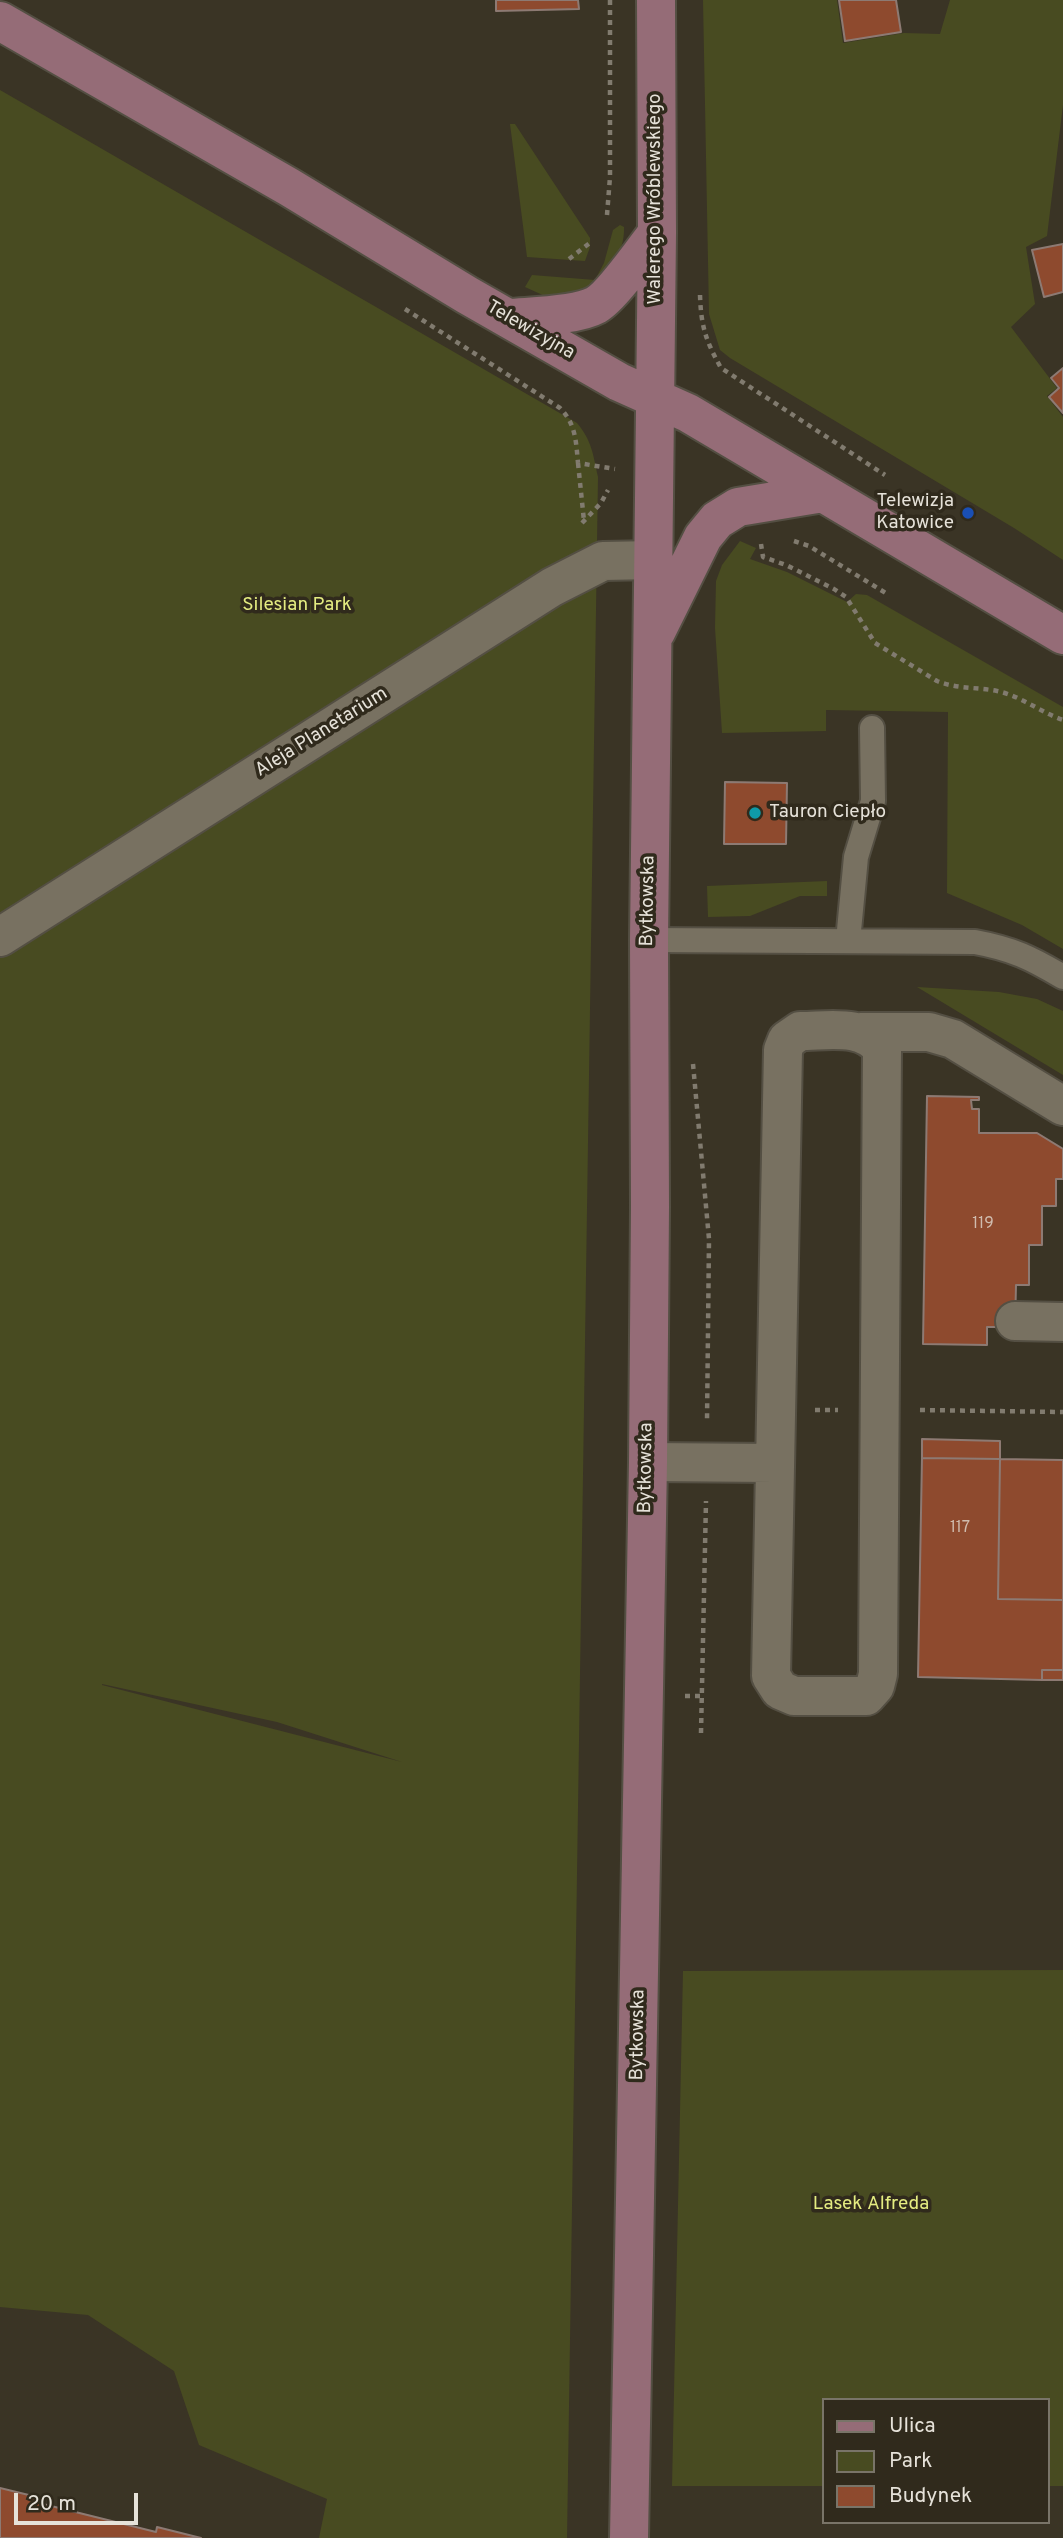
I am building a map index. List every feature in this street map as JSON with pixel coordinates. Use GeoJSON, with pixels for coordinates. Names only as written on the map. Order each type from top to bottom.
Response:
{"type":"FeatureCollection","features":[{"type":"Feature","properties":{"kind":"street","name":"Walerego Wróblewskiego"},"geometry":{"type":"LineString","coordinates":[[655,398],[656,0]]}},
{"type":"Feature","properties":{"kind":"street","name":"Telewizyjna"},"geometry":{"type":"LineString","coordinates":[[0,21],[289,187],[619,382],[688,413],[1063,635]]}},
{"type":"Feature","properties":{"kind":"street"},"geometry":{"type":"LineString","coordinates":[[509,318],[568,312],[596,305],[657,233]]}},
{"type":"Feature","properties":{"kind":"street","name":"Bytkowska"},"geometry":{"type":"LineString","coordinates":[[629,2520],[648,1462],[649,940],[655,398]]}},
{"type":"Feature","properties":{"kind":"street"},"geometry":{"type":"LineString","coordinates":[[652,640],[703,537],[717,520],[738,507],[823,493]]}},
{"type":"Feature","properties":{"kind":"street","name":"Aleja Planetarium"},"geometry":{"type":"LineString","coordinates":[[0,937],[552,587],[603,561],[654,561]]}},
{"type":"Feature","properties":{"kind":"street"},"geometry":{"type":"LineString","coordinates":[[861,1032],[874,1039],[881,1049],[878,1674],[875,1686],[866,1696],[794,1696],[780,1690],[771,1676],[783,1050],[787,1040],[800,1031],[929,1032],[953,1039],[1063,1106]]}},
{"type":"Feature","properties":{"kind":"street"},"geometry":{"type":"LineString","coordinates":[[1015,1321],[1063,1322]]}},
{"type":"Feature","properties":{"kind":"street"},"geometry":{"type":"LineString","coordinates":[[648,1462],[774,1464]]}},
{"type":"Feature","properties":{"kind":"lane"},"geometry":{"type":"LineString","coordinates":[[848,941],[856,857],[873,801],[872,728]]}},
{"type":"Feature","properties":{"kind":"lane"},"geometry":{"type":"LineString","coordinates":[[649,940],[986,944],[1006,947],[1030,957],[1063,977]]}},
{"type":"Feature","properties":{"kind":"lane"},"geometry":{"type":"LineString","coordinates":[[629,2520],[652,2538]]}},
{"type":"Feature","properties":{"kind":"path"},"geometry":{"type":"LineString","coordinates":[[607,215],[610,177],[610,0]]}},
{"type":"Feature","properties":{"kind":"path"},"geometry":{"type":"LineString","coordinates":[[569,259],[590,242]]}},
{"type":"Feature","properties":{"kind":"path"},"geometry":{"type":"LineString","coordinates":[[700,290],[706,342],[721,368],[885,475]]}},
{"type":"Feature","properties":{"kind":"path"},"geometry":{"type":"LineString","coordinates":[[579,464],[584,522],[601,503],[608,490]]}},
{"type":"Feature","properties":{"kind":"path"},"geometry":{"type":"LineString","coordinates":[[788,538],[809,546],[889,595]]}},
{"type":"Feature","properties":{"kind":"path"},"geometry":{"type":"LineString","coordinates":[[762,549],[763,556],[786,565],[846,597],[875,643],[937,681],[948,685],[997,691],[1016,697],[1047,715],[1063,720]]}},
{"type":"Feature","properties":{"kind":"path"},"geometry":{"type":"LineString","coordinates":[[693,1059],[709,1239],[701,1733]]}},
{"type":"Feature","properties":{"kind":"path"},"geometry":{"type":"LineString","coordinates":[[688,1696],[702,1696]]}},
{"type":"Feature","properties":{"kind":"green space"},"geometry":{"type":"Polygon","coordinates":[[[703,0],[837,0],[843,43],[904,33],[940,34],[950,0],[1063,0],[1063,105],[1047,236],[1026,247],[1035,304],[1011,327],[1057,388],[1047,396],[1063,417],[1063,560],[720,350],[709,314],[703,0]]]}},
{"type":"Feature","properties":{"kind":"green space","name":"Silesian Park"},"geometry":{"type":"Polygon","coordinates":[[[0,90],[577,423],[589,442],[595,461],[598,477],[567,2538],[319,2538],[327,2499],[199,2445],[174,2371],[88,2315],[0,2307],[0,90]],[[102,1684],[402,1762],[277,1722],[102,1684]]]}},
{"type":"Feature","properties":{"kind":"green space"},"geometry":{"type":"Polygon","coordinates":[[[510,124],[515,124],[590,238],[585,261],[527,257],[510,124]]]}},
{"type":"Feature","properties":{"kind":"green space"},"geometry":{"type":"Polygon","coordinates":[[[620,225],[624,227],[624,237],[619,254],[593,290],[547,297],[525,287],[532,275],[595,280],[604,263],[613,230],[620,225]]]}},
{"type":"Feature","properties":{"kind":"green space"},"geometry":{"type":"Polygon","coordinates":[[[740,541],[756,548],[750,559],[787,572],[847,602],[856,594],[867,595],[1063,707],[1063,949],[1022,925],[947,893],[948,712],[826,710],[826,731],[722,733],[715,628],[716,581],[722,565],[740,541]]]}},
{"type":"Feature","properties":{"kind":"green space"},"geometry":{"type":"Polygon","coordinates":[[[827,881],[827,896],[800,896],[750,916],[708,917],[707,886],[827,881]]]}},
{"type":"Feature","properties":{"kind":"green space"},"geometry":{"type":"Polygon","coordinates":[[[917,987],[999,992],[1037,999],[1063,1011],[1063,1075],[917,987]]]}},
{"type":"Feature","properties":{"kind":"green space","name":"Lasek Alfreda"},"geometry":{"type":"Polygon","coordinates":[[[1063,1970],[1063,2486],[1049,2486],[1049,2398],[822,2398],[822,2486],[672,2486],[683,1971],[1063,1970]]]}},
{"type":"Feature","properties":{"kind":"building"},"geometry":{"type":"Polygon","coordinates":[[[496,0],[578,0],[579,9],[496,11],[496,0]]]}},
{"type":"Feature","properties":{"kind":"building"},"geometry":{"type":"Polygon","coordinates":[[[839,0],[896,0],[901,32],[845,41],[839,0]]]}},
{"type":"Feature","properties":{"kind":"building"},"geometry":{"type":"Polygon","coordinates":[[[1063,244],[1063,292],[1044,297],[1032,250],[1063,244]]]}},
{"type":"Feature","properties":{"kind":"building"},"geometry":{"type":"Polygon","coordinates":[[[1063,368],[1063,413],[1049,397],[1059,388],[1051,378],[1063,368]]]}},
{"type":"Feature","properties":{"kind":"building","name":"Tauron Ciepło"},"geometry":{"type":"Polygon","coordinates":[[[725,782],[787,783],[786,844],[724,844],[725,782]]]}},
{"type":"Feature","properties":{"kind":"building"},"geometry":{"type":"Polygon","coordinates":[[[927,1096],[979,1097],[979,1100],[971,1100],[972,1109],[979,1109],[979,1133],[1037,1133],[1063,1149],[1063,1179],[1056,1179],[1056,1206],[1042,1206],[1042,1245],[1029,1245],[1029,1285],[1016,1285],[1015,1327],[987,1327],[987,1345],[923,1344],[927,1096]]]}},
{"type":"Feature","properties":{"kind":"building"},"geometry":{"type":"Polygon","coordinates":[[[922,1439],[1000,1441],[1000,1459],[922,1458],[922,1439]]]}},
{"type":"Feature","properties":{"kind":"building"},"geometry":{"type":"Polygon","coordinates":[[[922,1458],[1000,1459],[998,1599],[1063,1600],[1063,1670],[1042,1670],[1042,1680],[918,1677],[922,1458]]]}},
{"type":"Feature","properties":{"kind":"building"},"geometry":{"type":"Polygon","coordinates":[[[1000,1459],[1063,1460],[1063,1600],[998,1599],[1000,1459]]]}},
{"type":"Feature","properties":{"kind":"building"},"geometry":{"type":"Polygon","coordinates":[[[1042,1670],[1063,1670],[1063,1680],[1042,1680],[1042,1670]]]}},
{"type":"Feature","properties":{"kind":"building"},"geometry":{"type":"Polygon","coordinates":[[[0,2488],[37,2497],[35,2502],[156,2532],[157,2527],[201,2538],[0,2538],[0,2488]]]}},
{"type":"Feature","properties":{"kind":"place","name":"Telewizja Katowice"},"geometry":{"type":"Point","coordinates":[968,513]}},
{"type":"Feature","properties":{"kind":"place","name":"Tauron Ciepło"},"geometry":{"type":"Point","coordinates":[755,813]}}]}
